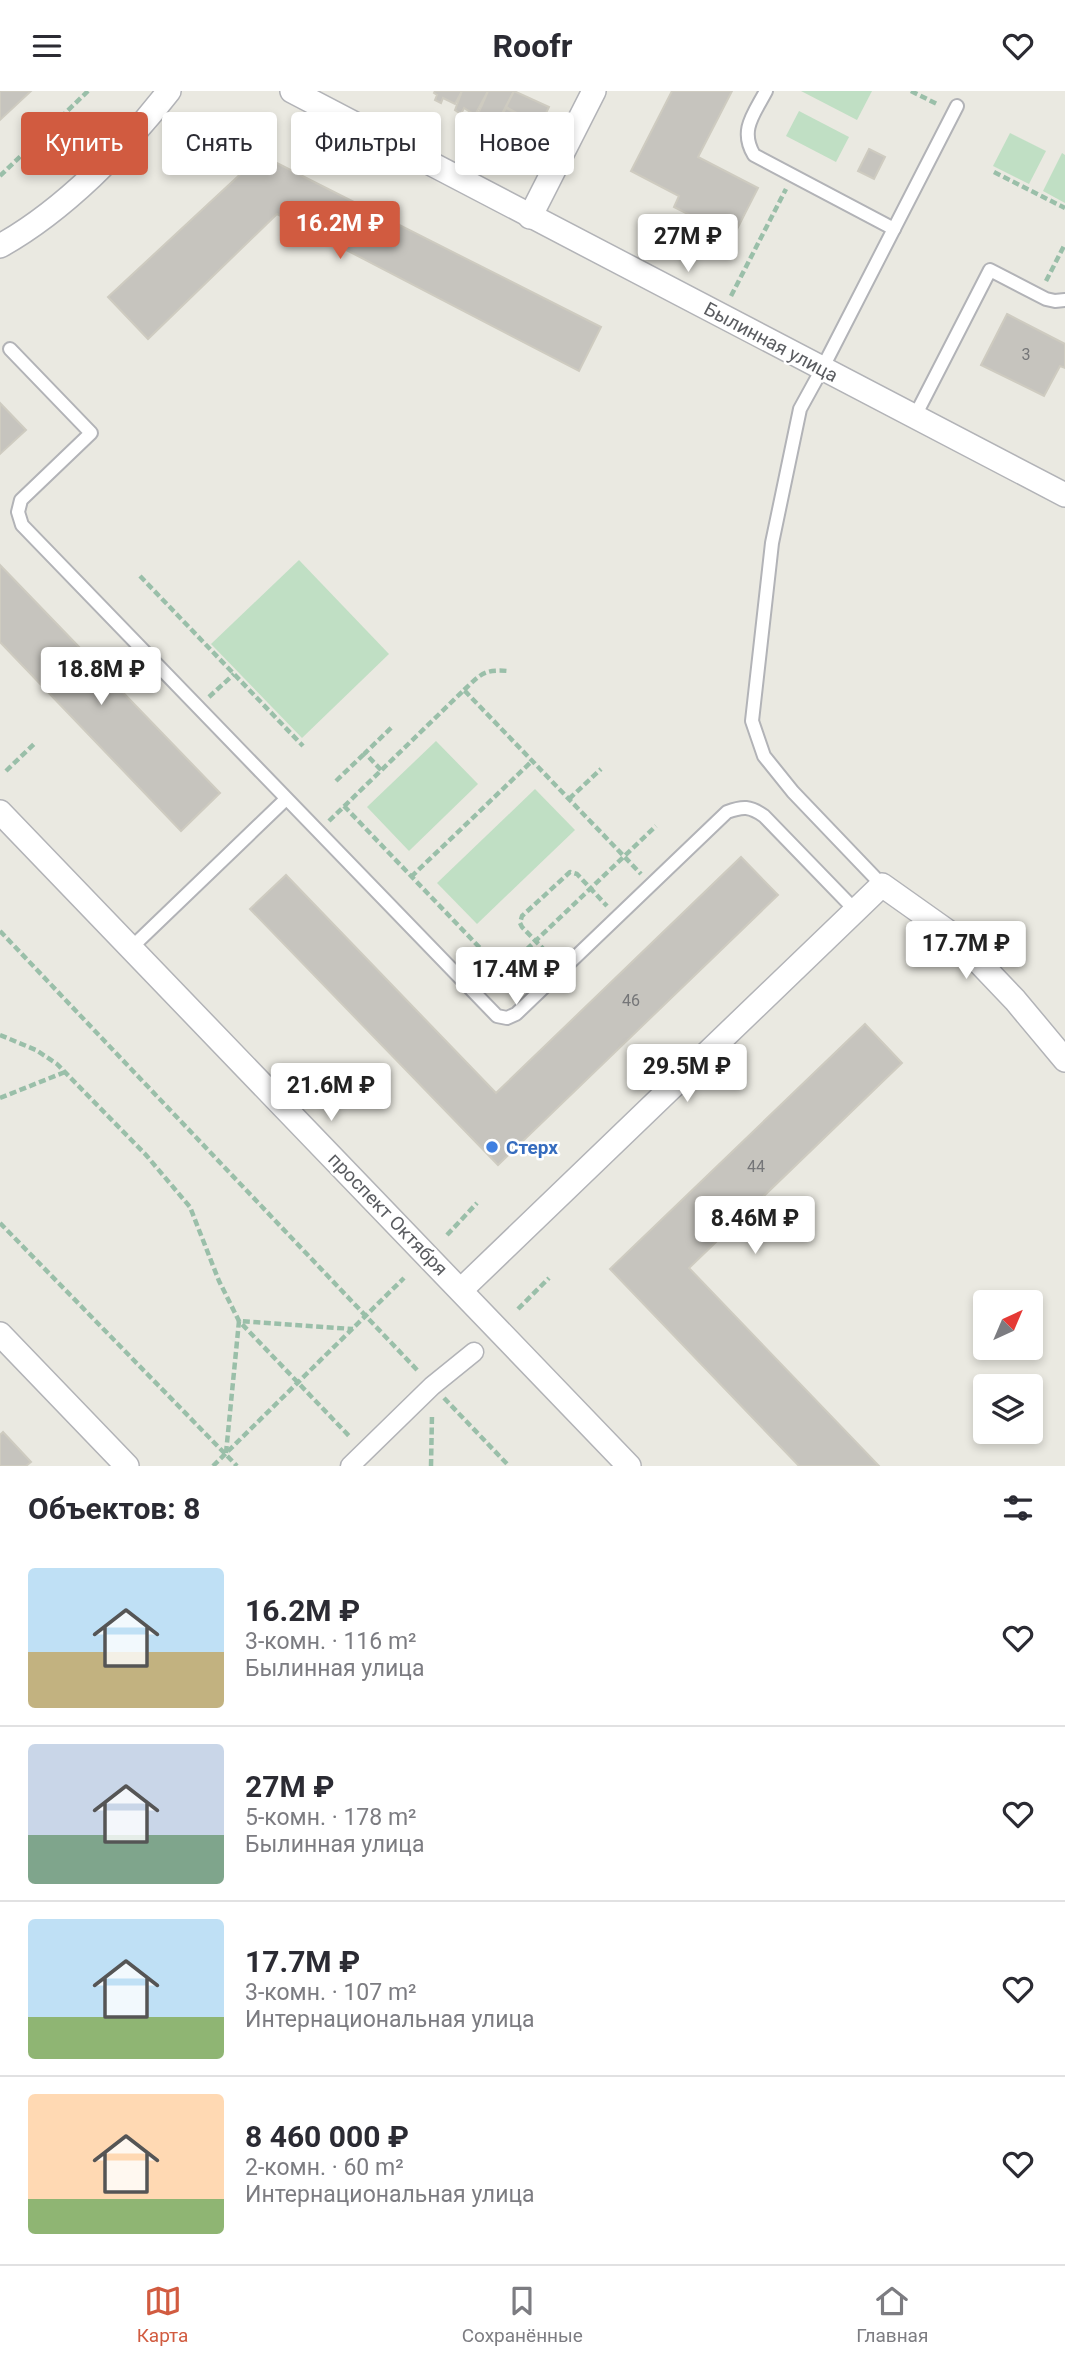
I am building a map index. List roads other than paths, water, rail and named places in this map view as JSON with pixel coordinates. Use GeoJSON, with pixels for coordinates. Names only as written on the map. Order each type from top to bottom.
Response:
{"type":"FeatureCollection","features":[{"type":"Feature","properties":{"kind":"street"},"geometry":{"type":"LineString","coordinates":[[0,246],[39,221],[103,164],[169,91]]}},
{"type":"Feature","properties":{"kind":"street","name":"Былинная улица"},"geometry":{"type":"LineString","coordinates":[[292,91],[1065,495]]}},
{"type":"Feature","properties":{"kind":"street"},"geometry":{"type":"LineString","coordinates":[[530,217],[594,91]]}},
{"type":"Feature","properties":{"kind":"street","name":"проспект Октября"},"geometry":{"type":"LineString","coordinates":[[0,812],[629,1466]]}},
{"type":"Feature","properties":{"kind":"street"},"geometry":{"type":"LineString","coordinates":[[461,1290],[882,885],[954,936],[1015,1000],[1065,1060]]}},
{"type":"Feature","properties":{"kind":"street"},"geometry":{"type":"LineString","coordinates":[[0,1334],[127,1466]]}},
{"type":"Feature","properties":{"kind":"street"},"geometry":{"type":"LineString","coordinates":[[351,1466],[432,1386],[474,1352]]}},
{"type":"Feature","properties":{"kind":"lane"},"geometry":{"type":"LineString","coordinates":[[766,91],[748,125],[746,136],[754,155],[894,229]]}},
{"type":"Feature","properties":{"kind":"lane"},"geometry":{"type":"LineString","coordinates":[[882,885],[793,792],[764,757],[752,721],[775,530],[800,409],[955,109]]}},
{"type":"Feature","properties":{"kind":"lane"},"geometry":{"type":"LineString","coordinates":[[914,418],[990,269],[1055,302],[1065,300]]}},
{"type":"Feature","properties":{"kind":"lane"},"geometry":{"type":"LineString","coordinates":[[10,349],[91,433],[21,500],[18,512],[22,525],[497,1016],[507,1018],[516,1014],[727,812],[741,806],[752,808],[764,815],[856,911]]}},
{"type":"Feature","properties":{"kind":"lane"},"geometry":{"type":"LineString","coordinates":[[131,948],[286,799]]}},
{"type":"Feature","properties":{"kind":"place","name":"Стерх"},"geometry":{"type":"Point","coordinates":[492,1147]}}]}
